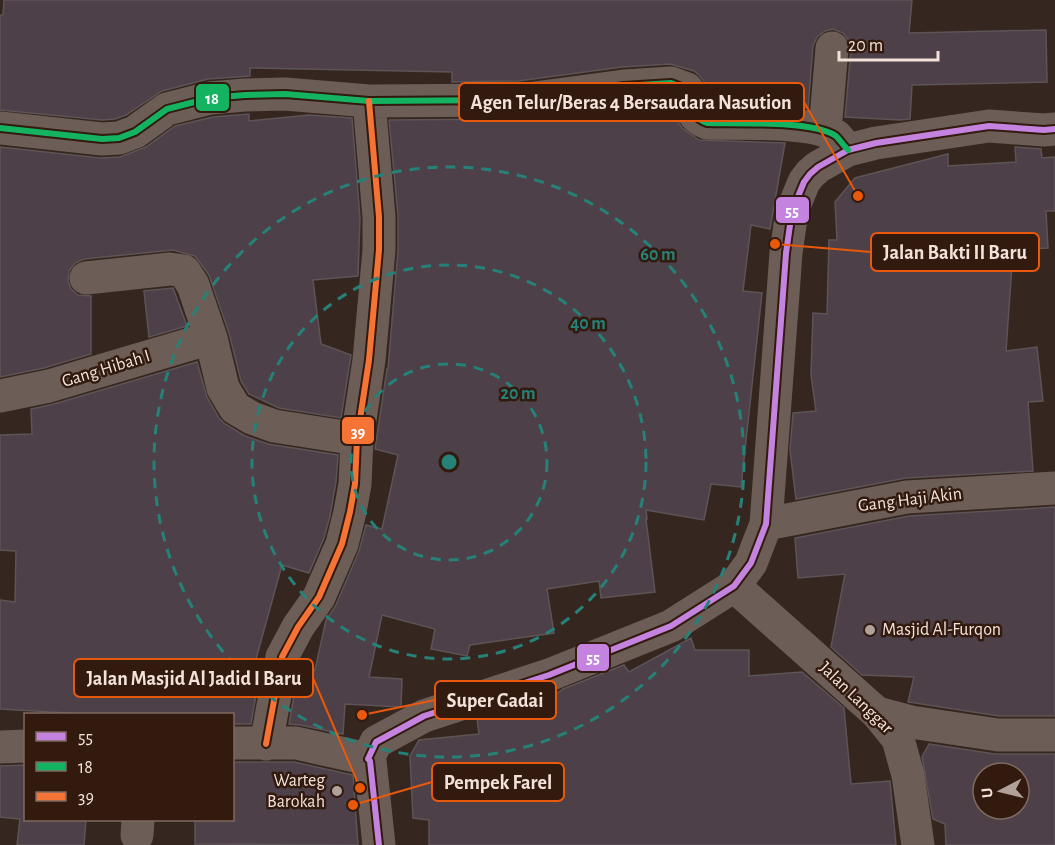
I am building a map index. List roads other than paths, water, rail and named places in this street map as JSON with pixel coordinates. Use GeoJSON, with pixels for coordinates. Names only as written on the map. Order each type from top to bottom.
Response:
{"type":"FeatureCollection","features":[{"type":"Feature","properties":{"kind":"street"},"geometry":{"type":"LineString","coordinates":[[379,845],[368,759],[376,742],[424,716],[549,675],[670,626],[734,586],[751,563],[766,524],[786,253],[792,211],[798,193],[836,141],[832,48]]}},
{"type":"Feature","properties":{"kind":"street"},"geometry":{"type":"LineString","coordinates":[[0,128],[102,139],[119,138],[135,132],[167,109],[210,98],[285,94],[369,101],[519,100],[624,86],[671,83],[687,89],[693,114],[698,120],[707,123],[796,126],[836,141],[876,143],[989,126],[1055,129]]}},
{"type":"Feature","properties":{"kind":"street"},"geometry":{"type":"LineString","coordinates":[[266,744],[282,657],[298,627],[319,597],[342,544],[351,512],[379,250],[379,217],[369,101]]}},
{"type":"Feature","properties":{"kind":"street"},"geometry":{"type":"LineString","coordinates":[[86,278],[170,269],[184,271],[194,285],[211,338],[223,388],[235,408],[252,418],[274,426],[357,439]]}},
{"type":"Feature","properties":{"kind":"street","name":"Gang Hibah I"},"geometry":{"type":"LineString","coordinates":[[0,396],[49,386],[211,338]]}},
{"type":"Feature","properties":{"kind":"street","name":"Gang Haji Akin"},"geometry":{"type":"LineString","coordinates":[[766,524],[907,497],[1055,489]]}},
{"type":"Feature","properties":{"kind":"street","name":"Jalan Langgar"},"geometry":{"type":"LineString","coordinates":[[734,586],[877,713],[898,739],[908,775],[918,845]]}},
{"type":"Feature","properties":{"kind":"street"},"geometry":{"type":"LineString","coordinates":[[877,713],[911,722],[998,735],[1055,735]]}},
{"type":"Feature","properties":{"kind":"street"},"geometry":{"type":"LineString","coordinates":[[234,743],[296,743],[368,759]]}},
{"type":"Feature","properties":{"kind":"street"},"geometry":{"type":"LineString","coordinates":[[0,747],[24,746]]}},
{"type":"Feature","properties":{"kind":"place","name":"Agen Telur/Beras 4 Bersaudara Nasution"},"geometry":{"type":"Point","coordinates":[858,196]}},
{"type":"Feature","properties":{"kind":"place","name":"Jalan Bakti II Baru"},"geometry":{"type":"Point","coordinates":[775,244]}},
{"type":"Feature","properties":{"kind":"place","name":"Masjid Al-Furqon"},"geometry":{"type":"Point","coordinates":[870,630]}},
{"type":"Feature","properties":{"kind":"place","name":"Super Gadai"},"geometry":{"type":"Point","coordinates":[362,715]}},
{"type":"Feature","properties":{"kind":"place","name":"Jalan Masjid Al Jadid I Baru"},"geometry":{"type":"Point","coordinates":[360,788]}},
{"type":"Feature","properties":{"kind":"place","name":"Warteg Barokah"},"geometry":{"type":"Point","coordinates":[337,791]}},
{"type":"Feature","properties":{"kind":"place","name":"Pempek Farel"},"geometry":{"type":"Point","coordinates":[353,805]}}]}
